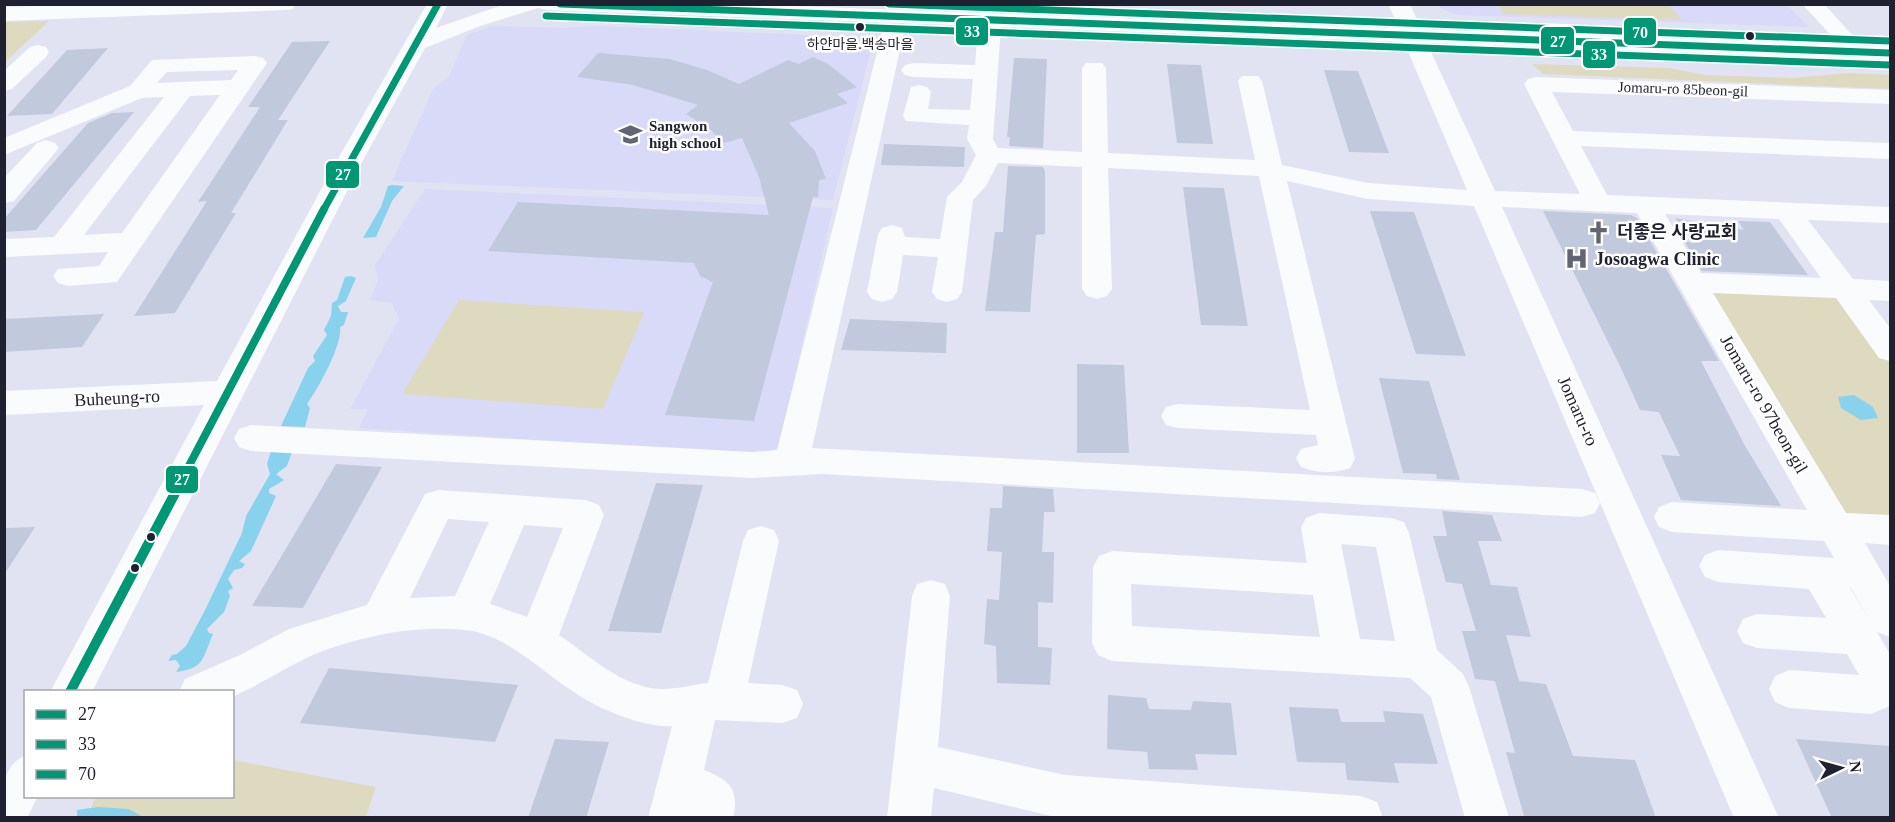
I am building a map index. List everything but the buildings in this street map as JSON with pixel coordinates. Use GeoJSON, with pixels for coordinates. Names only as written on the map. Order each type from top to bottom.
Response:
{"type":"FeatureCollection","features":[{"type":"Feature","properties":{"kind":"street"},"geometry":{"type":"LineString","coordinates":[[4,14],[45,9],[285,4]]}},
{"type":"Feature","properties":{"kind":"street"},"geometry":{"type":"LineString","coordinates":[[71,690],[348,164],[438,4]]}},
{"type":"Feature","properties":{"kind":"street"},"geometry":{"type":"LineString","coordinates":[[417,43],[472,21],[530,4]]}},
{"type":"Feature","properties":{"kind":"street"},"geometry":{"type":"LineString","coordinates":[[546,4],[775,9],[990,21],[1086,15],[1413,37],[1890,53]]}},
{"type":"Feature","properties":{"kind":"street","name":"Jomaru-ro"},"geometry":{"type":"LineString","coordinates":[[1399,4],[1757,818]]}},
{"type":"Feature","properties":{"kind":"street"},"geometry":{"type":"LineString","coordinates":[[1812,4],[1845,39]]}},
{"type":"Feature","properties":{"kind":"street"},"geometry":{"type":"LineString","coordinates":[[988,154],[980,139],[990,21]]}},
{"type":"Feature","properties":{"kind":"street"},"geometry":{"type":"LineString","coordinates":[[790,463],[893,32]]}},
{"type":"Feature","properties":{"kind":"street"},"geometry":{"type":"LineString","coordinates":[[4,84],[38,52]]}},
{"type":"Feature","properties":{"kind":"street"},"geometry":{"type":"LineString","coordinates":[[68,276],[107,275],[255,63],[160,65],[138,91]]}},
{"type":"Feature","properties":{"kind":"street"},"geometry":{"type":"LineString","coordinates":[[1094,68],[1097,289]]}},
{"type":"Feature","properties":{"kind":"street"},"geometry":{"type":"LineString","coordinates":[[982,118],[915,116],[916,81],[986,72]]}},
{"type":"Feature","properties":{"kind":"street"},"geometry":{"type":"LineString","coordinates":[[1250,81],[1338,459],[1314,459]]}},
{"type":"Feature","properties":{"kind":"street","name":"Jomaru-ro 85beon-gil"},"geometry":{"type":"LineString","coordinates":[[1598,202],[1536,84],[1890,97]]}},
{"type":"Feature","properties":{"kind":"street"},"geometry":{"type":"LineString","coordinates":[[4,147],[138,91],[238,87]]}},
{"type":"Feature","properties":{"kind":"street"},"geometry":{"type":"LineString","coordinates":[[62,245],[183,89]]}},
{"type":"Feature","properties":{"kind":"street"},"geometry":{"type":"LineString","coordinates":[[1564,138],[1890,151]]}},
{"type":"Feature","properties":{"kind":"street"},"geometry":{"type":"LineString","coordinates":[[4,195],[46,148]]}},
{"type":"Feature","properties":{"kind":"street"},"geometry":{"type":"LineString","coordinates":[[988,154],[1270,169],[1368,191],[1890,215]]}},
{"type":"Feature","properties":{"kind":"street"},"geometry":{"type":"LineString","coordinates":[[947,292],[960,197],[974,186],[988,154]]}},
{"type":"Feature","properties":{"kind":"street","name":"Jomaru-ro 97beon-gil"},"geometry":{"type":"LineString","coordinates":[[1646,205],[1865,576],[1874,628]]}},
{"type":"Feature","properties":{"kind":"street"},"geometry":{"type":"LineString","coordinates":[[1786,211],[1890,350]]}},
{"type":"Feature","properties":{"kind":"street"},"geometry":{"type":"LineString","coordinates":[[882,292],[891,240],[953,248]]}},
{"type":"Feature","properties":{"kind":"street"},"geometry":{"type":"LineString","coordinates":[[4,248],[130,242]]}},
{"type":"Feature","properties":{"kind":"street"},"geometry":{"type":"LineString","coordinates":[[1692,282],[1890,291]]}},
{"type":"Feature","properties":{"kind":"street","name":"Buheung-ro"},"geometry":{"type":"LineString","coordinates":[[4,403],[229,392]]}},
{"type":"Feature","properties":{"kind":"street"},"geometry":{"type":"LineString","coordinates":[[1178,416],[1330,423]]}},
{"type":"Feature","properties":{"kind":"street"},"geometry":{"type":"LineString","coordinates":[[251,438],[752,465],[822,461],[1582,503]]}},
{"type":"Feature","properties":{"kind":"street"},"geometry":{"type":"LineString","coordinates":[[380,618],[449,483],[468,484]]}},
{"type":"Feature","properties":{"kind":"street"},"geometry":{"type":"LineString","coordinates":[[438,504],[586,515],[536,643]]}},
{"type":"Feature","properties":{"kind":"street"},"geometry":{"type":"LineString","coordinates":[[466,613],[513,510]]}},
{"type":"Feature","properties":{"kind":"street"},"geometry":{"type":"LineString","coordinates":[[1672,517],[1890,530]]}},
{"type":"Feature","properties":{"kind":"street"},"geometry":{"type":"LineString","coordinates":[[1344,656],[1319,528],[1391,533],[1419,660],[1449,687],[1487,818]]}},
{"type":"Feature","properties":{"kind":"street"},"geometry":{"type":"LineString","coordinates":[[674,802],[711,702],[760,541]]}},
{"type":"Feature","properties":{"kind":"street"},"geometry":{"type":"LineString","coordinates":[[1718,566],[1865,576]]}},
{"type":"Feature","properties":{"kind":"street"},"geometry":{"type":"LineString","coordinates":[[1329,580],[1112,567],[1112,643],[1419,660]]}},
{"type":"Feature","properties":{"kind":"street"},"geometry":{"type":"LineString","coordinates":[[1789,689],[1870,695],[1889,688],[1874,628],[1820,573]]}},
{"type":"Feature","properties":{"kind":"street"},"geometry":{"type":"LineString","coordinates":[[909,818],[931,596]]}},
{"type":"Feature","properties":{"kind":"street"},"geometry":{"type":"LineString","coordinates":[[204,690],[254,668],[303,641],[380,618],[426,613],[466,613],[513,629],[586,678],[624,698],[660,708],[711,702],[782,704]]}},
{"type":"Feature","properties":{"kind":"street"},"geometry":{"type":"LineString","coordinates":[[1757,631],[1874,628]]}},
{"type":"Feature","properties":{"kind":"street"},"geometry":{"type":"LineString","coordinates":[[915,763],[1065,797],[1180,811],[1360,818]]}},
{"type":"Feature","properties":{"kind":"street"},"geometry":{"type":"LineString","coordinates":[[4,815],[24,780]]}},
{"type":"Feature","properties":{"kind":"street"},"geometry":{"type":"LineString","coordinates":[[674,802],[701,790],[716,801],[711,818]]}},
{"type":"Feature","properties":{"kind":"shaded area"},"geometry":{"type":"Polygon","coordinates":[[[1439,5],[1787,5],[1809,27],[1458,15],[1440,8],[1439,5]]]}},
{"type":"Feature","properties":{"kind":"shaded area"},"geometry":{"type":"Polygon","coordinates":[[[1499,5],[1669,5],[1682,20],[1503,14],[1499,5]]]}},
{"type":"Feature","properties":{"kind":"shaded area"},"geometry":{"type":"Polygon","coordinates":[[[49,21],[5,62],[5,22],[49,21]]]}},
{"type":"Feature","properties":{"kind":"shaded area","name":"Sangwon high school"},"geometry":{"type":"Polygon","coordinates":[[[491,26],[561,28],[600,26],[874,38],[833,200],[392,181],[433,89],[449,76],[467,35],[491,26]]]}},
{"type":"Feature","properties":{"kind":"shaded area"},"geometry":{"type":"Polygon","coordinates":[[[1532,64],[1669,68],[1705,75],[1792,78],[1849,73],[1890,75],[1890,89],[1543,74],[1532,64]]]}},
{"type":"Feature","properties":{"kind":"shaded area"},"geometry":{"type":"Polygon","coordinates":[[[388,186],[404,186],[392,201],[376,237],[363,238],[381,207],[388,186]]]}},
{"type":"Feature","properties":{"kind":"shaded area"},"geometry":{"type":"Polygon","coordinates":[[[425,189],[833,208],[779,447],[763,455],[359,428],[368,409],[350,409],[399,319],[392,303],[370,300],[378,280],[375,265],[425,189]]]}},
{"type":"Feature","properties":{"kind":"shaded area"},"geometry":{"type":"Polygon","coordinates":[[[345,277],[356,278],[346,301],[338,306],[341,312],[348,312],[344,325],[340,327],[338,344],[329,366],[307,404],[310,408],[305,427],[281,426],[308,368],[315,361],[313,356],[327,335],[324,330],[331,316],[332,303],[337,300],[345,277]]]}},
{"type":"Feature","properties":{"kind":"shaded area"},"geometry":{"type":"Polygon","coordinates":[[[1703,286],[1839,292],[1890,361],[1890,520],[1846,518],[1703,286]]]}},
{"type":"Feature","properties":{"kind":"shaded area"},"geometry":{"type":"Polygon","coordinates":[[[459,300],[644,312],[603,409],[402,394],[459,300]]]}},
{"type":"Feature","properties":{"kind":"shaded area"},"geometry":{"type":"Polygon","coordinates":[[[1854,395],[1873,407],[1878,418],[1861,420],[1841,408],[1838,397],[1854,395]]]}},
{"type":"Feature","properties":{"kind":"shaded area"},"geometry":{"type":"Polygon","coordinates":[[[294,446],[287,466],[276,474],[284,480],[269,489],[269,493],[276,496],[251,551],[239,561],[245,564],[242,568],[234,570],[228,579],[233,588],[228,591],[230,596],[224,612],[207,629],[213,634],[204,656],[198,665],[176,672],[180,666],[176,660],[168,661],[172,655],[177,654],[186,646],[205,610],[242,533],[246,516],[270,474],[267,464],[272,448],[294,446]]]}},
{"type":"Feature","properties":{"kind":"shaded area"},"geometry":{"type":"Polygon","coordinates":[[[234,760],[376,787],[366,817],[86,818],[96,798],[234,798],[234,760]]]}},
{"type":"Feature","properties":{"kind":"shaded area"},"geometry":{"type":"Polygon","coordinates":[[[98,807],[129,809],[143,817],[77,817],[77,810],[98,807]]]}},
{"type":"Feature","properties":{"kind":"transit line","name":"27"},"geometry":{"type":"LineString","coordinates":[[71,690],[348,164],[438,4]]}},
{"type":"Feature","properties":{"kind":"transit line","name":"27"},"geometry":{"type":"LineString","coordinates":[[560,4],[1890,53]]}},
{"type":"Feature","properties":{"kind":"transit line","name":"70"},"geometry":{"type":"LineString","coordinates":[[889,4],[1890,41]]}},
{"type":"Feature","properties":{"kind":"transit line","name":"33"},"geometry":{"type":"LineString","coordinates":[[546,16],[1890,65]]}},
{"type":"Feature","properties":{"kind":"place","name":"하얀마을.백송마을"},"geometry":{"type":"Point","coordinates":[860,27]}},
{"type":"Feature","properties":{"kind":"place","name":"Sangwon high school"},"geometry":{"type":"Point","coordinates":[631,135]}},
{"type":"Feature","properties":{"kind":"place","name":"더좋은 사랑교회"},"geometry":{"type":"Point","coordinates":[1599,232]}},
{"type":"Feature","properties":{"kind":"place","name":"Josoagwa Clinic"},"geometry":{"type":"Point","coordinates":[1577,259]}}]}
